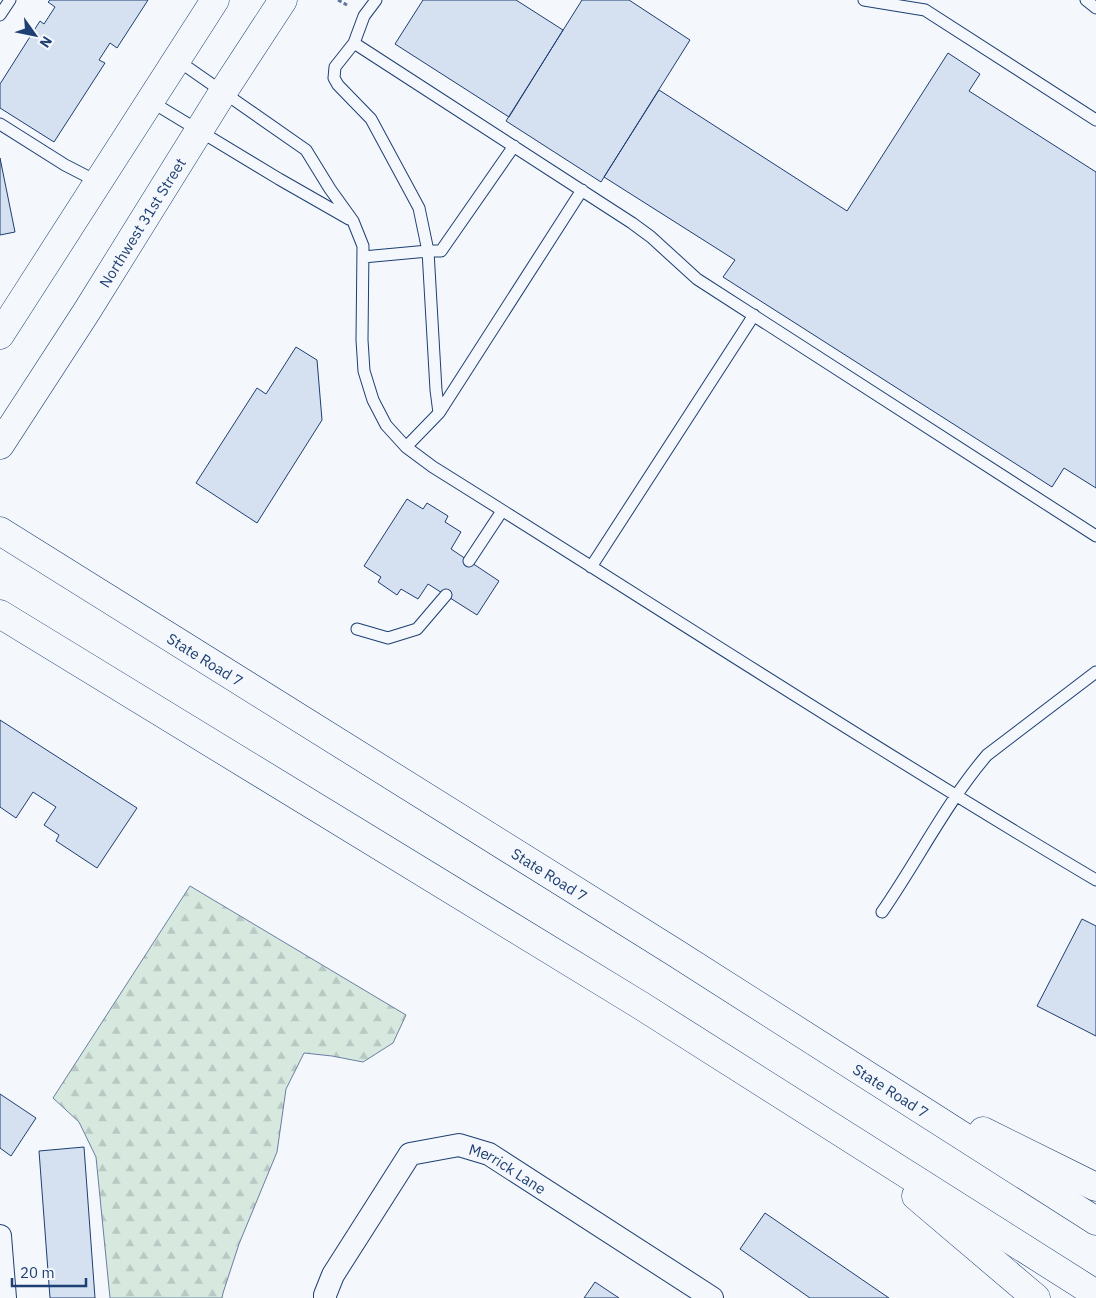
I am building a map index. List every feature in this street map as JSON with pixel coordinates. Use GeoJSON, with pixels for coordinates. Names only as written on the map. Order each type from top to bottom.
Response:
{"type":"FeatureCollection","features":[{"type":"Feature","properties":{"kind":"main road"},"geometry":{"type":"LineString","coordinates":[[0,335],[215,0]]}},
{"type":"Feature","properties":{"kind":"main road","name":"Northwest 31st Street"},"geometry":{"type":"LineString","coordinates":[[0,445],[87,311],[223,92],[284,0]]}},
{"type":"Feature","properties":{"kind":"main road","name":"State Road 7"},"geometry":{"type":"LineString","coordinates":[[0,531],[674,952],[1096,1221]]}},
{"type":"Feature","properties":{"kind":"main road"},"geometry":{"type":"LineString","coordinates":[[0,614],[632,999],[1096,1294]]}},
{"type":"Feature","properties":{"kind":"main road"},"geometry":{"type":"LineString","coordinates":[[854,1067],[1096,1187]]}},
{"type":"Feature","properties":{"kind":"main road"},"geometry":{"type":"LineString","coordinates":[[836,1128],[1036,1298]]}},
{"type":"Feature","properties":{"kind":"street","name":"Merrick Lane"},"geometry":{"type":"LineString","coordinates":[[325,1298],[333,1275],[410,1154],[459,1145],[489,1154],[712,1298]]}},
{"type":"Feature","properties":{"kind":"street"},"geometry":{"type":"LineString","coordinates":[[0,1236],[5,1298]]}},
{"type":"Feature","properties":{"kind":"lane"},"geometry":{"type":"LineString","coordinates":[[0,15],[10,0]]}},
{"type":"Feature","properties":{"kind":"lane"},"geometry":{"type":"LineString","coordinates":[[376,0],[364,16],[354,43],[335,67],[334,78],[338,85],[371,119],[419,208],[428,251],[439,413]]}},
{"type":"Feature","properties":{"kind":"lane"},"geometry":{"type":"LineString","coordinates":[[864,0],[925,10],[1096,120]]}},
{"type":"Feature","properties":{"kind":"lane"},"geometry":{"type":"LineString","coordinates":[[1086,0],[1096,8]]}},
{"type":"Feature","properties":{"kind":"lane"},"geometry":{"type":"LineString","coordinates":[[354,43],[632,222],[697,279],[1096,536]]}},
{"type":"Feature","properties":{"kind":"lane"},"geometry":{"type":"LineString","coordinates":[[177,60],[306,150],[330,189],[353,221],[363,246],[362,340],[364,371],[373,400],[386,425],[406,446],[434,468],[955,796],[1096,880]]}},
{"type":"Feature","properties":{"kind":"lane"},"geometry":{"type":"LineString","coordinates":[[150,101],[279,179],[353,221]]}},
{"type":"Feature","properties":{"kind":"lane"},"geometry":{"type":"LineString","coordinates":[[0,124],[65,165],[98,182]]}},
{"type":"Feature","properties":{"kind":"lane"},"geometry":{"type":"LineString","coordinates":[[363,257],[441,251],[514,146]]}},
{"type":"Feature","properties":{"kind":"lane"},"geometry":{"type":"LineString","coordinates":[[406,446],[439,413],[582,190]]}},
{"type":"Feature","properties":{"kind":"lane"},"geometry":{"type":"LineString","coordinates":[[591,567],[754,315]]}},
{"type":"Feature","properties":{"kind":"lane"},"geometry":{"type":"LineString","coordinates":[[469,561],[502,511]]}},
{"type":"Feature","properties":{"kind":"lane"},"geometry":{"type":"LineString","coordinates":[[357,629],[388,638],[417,629],[446,595]]}},
{"type":"Feature","properties":{"kind":"lane"},"geometry":{"type":"LineString","coordinates":[[882,912],[955,796],[987,755],[1096,672]]}},
{"type":"Feature","properties":{"kind":"path"},"geometry":{"type":"LineString","coordinates":[[338,0],[346,5]]}},
{"type":"Feature","properties":{"kind":"green space"},"geometry":{"type":"Polygon","coordinates":[[[190,886],[406,1015],[393,1043],[363,1062],[304,1053],[286,1089],[277,1152],[239,1244],[222,1298],[110,1298],[96,1157],[79,1122],[53,1098],[190,886]]]}},
{"type":"Feature","properties":{"kind":"building"},"geometry":{"type":"Polygon","coordinates":[[[50,0],[148,0],[117,48],[110,43],[99,60],[105,63],[54,142],[0,108],[0,84],[40,21],[44,24],[55,7],[48,2],[50,0]]]}},
{"type":"Feature","properties":{"kind":"building"},"geometry":{"type":"Polygon","coordinates":[[[423,0],[516,0],[563,30],[509,117],[395,44],[423,0]]]}},
{"type":"Feature","properties":{"kind":"building"},"geometry":{"type":"Polygon","coordinates":[[[582,0],[629,0],[690,40],[601,182],[506,121],[582,0]]]}},
{"type":"Feature","properties":{"kind":"building"},"geometry":{"type":"Polygon","coordinates":[[[948,53],[980,74],[969,91],[1096,172],[1096,488],[1064,468],[1052,487],[723,277],[735,260],[604,177],[659,90],[847,211],[948,53]]]}},
{"type":"Feature","properties":{"kind":"building"},"geometry":{"type":"Polygon","coordinates":[[[0,158],[15,232],[0,235],[0,158]]]}},
{"type":"Feature","properties":{"kind":"building"},"geometry":{"type":"Polygon","coordinates":[[[296,347],[317,360],[322,420],[257,523],[196,483],[257,388],[266,394],[296,347]]]}},
{"type":"Feature","properties":{"kind":"building"},"geometry":{"type":"Polygon","coordinates":[[[407,499],[423,509],[427,503],[448,516],[445,522],[461,532],[451,549],[499,581],[477,615],[428,584],[418,599],[401,589],[397,595],[378,582],[381,577],[364,566],[407,499]]]}},
{"type":"Feature","properties":{"kind":"building"},"geometry":{"type":"Polygon","coordinates":[[[0,720],[137,808],[97,868],[56,841],[59,835],[44,825],[56,807],[33,792],[16,818],[0,807],[0,720]]]}},
{"type":"Feature","properties":{"kind":"building"},"geometry":{"type":"Polygon","coordinates":[[[1082,919],[1096,926],[1096,1036],[1037,1006],[1082,919]]]}},
{"type":"Feature","properties":{"kind":"building"},"geometry":{"type":"Polygon","coordinates":[[[0,1094],[36,1118],[11,1156],[0,1148],[0,1094]]]}},
{"type":"Feature","properties":{"kind":"building"},"geometry":{"type":"Polygon","coordinates":[[[84,1147],[95,1298],[50,1298],[39,1151],[84,1147]]]}},
{"type":"Feature","properties":{"kind":"building"},"geometry":{"type":"Polygon","coordinates":[[[765,1213],[889,1298],[810,1298],[740,1249],[765,1213]]]}},
{"type":"Feature","properties":{"kind":"building"},"geometry":{"type":"Polygon","coordinates":[[[595,1282],[619,1298],[584,1298],[595,1282]]]}}]}
